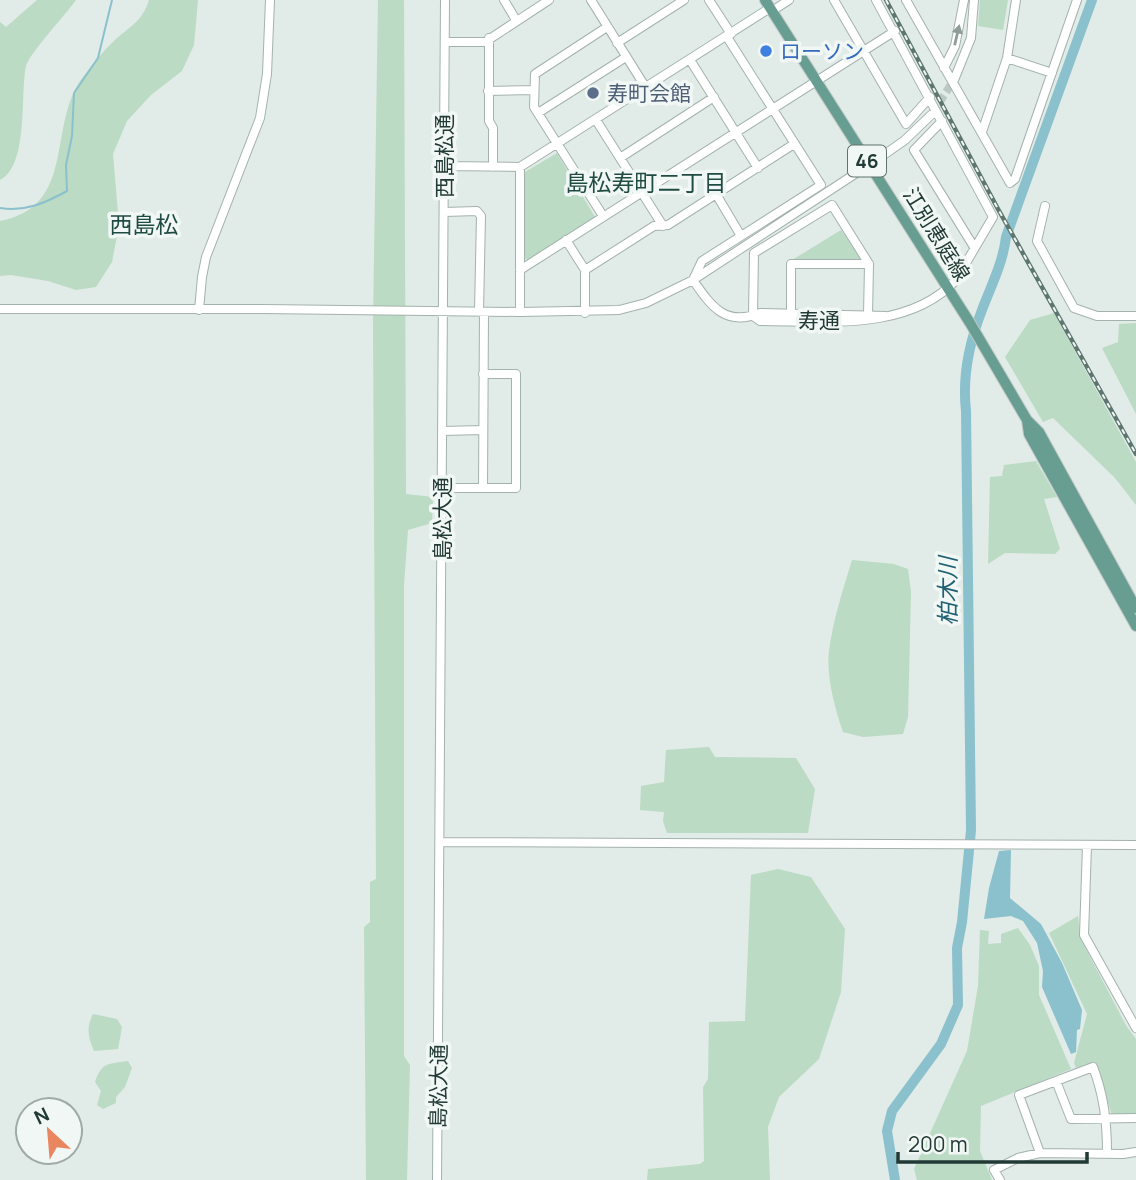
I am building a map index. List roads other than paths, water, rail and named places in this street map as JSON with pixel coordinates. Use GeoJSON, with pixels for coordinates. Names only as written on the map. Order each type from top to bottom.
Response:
{"type":"FeatureCollection","features":[{"type":"Feature","properties":{"kind":"main road","name":"江別恵庭線"},"geometry":{"type":"LineString","coordinates":[[769,6],[970,323],[1027,421],[1039,432],[1136,608]]}},
{"type":"Feature","properties":{"kind":"main road","name":"江別恵庭線"},"geometry":{"type":"LineString","coordinates":[[1027,421],[1029,434],[1136,626]]}},
{"type":"Feature","properties":{"kind":"street"},"geometry":{"type":"LineString","coordinates":[[200,310],[206,257],[260,118],[267,74],[270,0]]}},
{"type":"Feature","properties":{"kind":"street","name":"西島松通"},"geometry":{"type":"LineString","coordinates":[[443,311],[445,0]]}},
{"type":"Feature","properties":{"kind":"street"},"geometry":{"type":"LineString","coordinates":[[504,0],[516,20]]}},
{"type":"Feature","properties":{"kind":"street"},"geometry":{"type":"LineString","coordinates":[[445,42],[485,42],[549,0]]}},
{"type":"Feature","properties":{"kind":"street"},"geometry":{"type":"LineString","coordinates":[[591,0],[646,88]]}},
{"type":"Feature","properties":{"kind":"street"},"geometry":{"type":"LineString","coordinates":[[617,43],[684,0]]}},
{"type":"Feature","properties":{"kind":"street"},"geometry":{"type":"LineString","coordinates":[[693,280],[702,261],[821,185],[772,110],[709,0]]}},
{"type":"Feature","properties":{"kind":"street"},"geometry":{"type":"LineString","coordinates":[[444,166],[520,167],[729,35],[769,6],[789,0]]}},
{"type":"Feature","properties":{"kind":"street"},"geometry":{"type":"LineString","coordinates":[[834,0],[906,124],[930,97]]}},
{"type":"Feature","properties":{"kind":"street"},"geometry":{"type":"LineString","coordinates":[[876,0],[993,217],[948,289]]}},
{"type":"Feature","properties":{"kind":"street"},"geometry":{"type":"LineString","coordinates":[[944,68],[955,46],[964,0]]}},
{"type":"Feature","properties":{"kind":"street"},"geometry":{"type":"LineString","coordinates":[[954,80],[971,38],[974,0]]}},
{"type":"Feature","properties":{"kind":"street"},"geometry":{"type":"LineString","coordinates":[[982,132],[1007,58],[1017,0]]}},
{"type":"Feature","properties":{"kind":"street"},"geometry":{"type":"LineString","coordinates":[[908,1],[1010,183],[1015,179],[1077,0]]}},
{"type":"Feature","properties":{"kind":"street"},"geometry":{"type":"LineString","coordinates":[[603,216],[534,107],[534,90],[535,74],[607,27]]}},
{"type":"Feature","properties":{"kind":"street"},"geometry":{"type":"LineString","coordinates":[[520,270],[895,31]]}},
{"type":"Feature","properties":{"kind":"street"},"geometry":{"type":"LineString","coordinates":[[489,38],[488,121],[493,128],[493,167]]}},
{"type":"Feature","properties":{"kind":"street"},"geometry":{"type":"LineString","coordinates":[[538,113],[626,57]]}},
{"type":"Feature","properties":{"kind":"street"},"geometry":{"type":"LineString","coordinates":[[1007,58],[1052,73]]}},
{"type":"Feature","properties":{"kind":"street"},"geometry":{"type":"LineString","coordinates":[[690,60],[758,168]]}},
{"type":"Feature","properties":{"kind":"street"},"geometry":{"type":"LineString","coordinates":[[488,91],[534,90]]}},
{"type":"Feature","properties":{"kind":"street"},"geometry":{"type":"LineString","coordinates":[[620,158],[713,97]]}},
{"type":"Feature","properties":{"kind":"street"},"geometry":{"type":"LineString","coordinates":[[878,159],[905,140],[932,115]]}},
{"type":"Feature","properties":{"kind":"street"},"geometry":{"type":"LineString","coordinates":[[596,120],[663,226]]}},
{"type":"Feature","properties":{"kind":"street"},"geometry":{"type":"LineString","coordinates":[[942,121],[914,150],[974,247]]}},
{"type":"Feature","properties":{"kind":"street"},"geometry":{"type":"LineString","coordinates":[[585,270],[654,226],[668,225],[794,144]]}},
{"type":"Feature","properties":{"kind":"street"},"geometry":{"type":"LineString","coordinates":[[520,167],[520,312]]}},
{"type":"Feature","properties":{"kind":"street"},"geometry":{"type":"LineString","coordinates":[[0,309],[585,313],[619,310],[646,303],[693,280],[859,172]]}},
{"type":"Feature","properties":{"kind":"street"},"geometry":{"type":"LineString","coordinates":[[716,194],[741,236]]}},
{"type":"Feature","properties":{"kind":"street"},"geometry":{"type":"LineString","coordinates":[[753,316],[754,253],[832,205],[869,264],[868,317]]}},
{"type":"Feature","properties":{"kind":"street"},"geometry":{"type":"LineString","coordinates":[[1045,206],[1037,241],[1074,307],[1097,316],[1136,316]]}},
{"type":"Feature","properties":{"kind":"street"},"geometry":{"type":"LineString","coordinates":[[444,212],[477,211],[481,216],[483,488]]}},
{"type":"Feature","properties":{"kind":"street"},"geometry":{"type":"LineString","coordinates":[[566,240],[585,270],[585,313]]}},
{"type":"Feature","properties":{"kind":"street"},"geometry":{"type":"LineString","coordinates":[[791,317],[791,264],[869,264]]}},
{"type":"Feature","properties":{"kind":"street","name":"寿通"},"geometry":{"type":"LineString","coordinates":[[693,280],[706,300],[720,314],[753,316],[760,321],[791,317],[886,316],[910,310],[948,289]]}},
{"type":"Feature","properties":{"kind":"street","name":"島松大通"},"geometry":{"type":"LineString","coordinates":[[437,1180],[443,311]]}},
{"type":"Feature","properties":{"kind":"street"},"geometry":{"type":"LineString","coordinates":[[442,488],[516,488],[516,374],[483,374]]}},
{"type":"Feature","properties":{"kind":"street"},"geometry":{"type":"LineString","coordinates":[[442,431],[483,430]]}},
{"type":"Feature","properties":{"kind":"street"},"geometry":{"type":"LineString","coordinates":[[440,842],[1136,845]]}},
{"type":"Feature","properties":{"kind":"street"},"geometry":{"type":"LineString","coordinates":[[1087,845],[1084,935],[1136,1028]]}},
{"type":"Feature","properties":{"kind":"street"},"geometry":{"type":"LineString","coordinates":[[1040,1153],[1019,1095],[1093,1067],[1103,1093],[1107,1119],[1107,1153]]}},
{"type":"Feature","properties":{"kind":"street"},"geometry":{"type":"LineString","coordinates":[[1056,1081],[1071,1119],[1136,1118]]}},
{"type":"Feature","properties":{"kind":"street"},"geometry":{"type":"LineString","coordinates":[[1000,1180],[994,1170],[1018,1158],[1040,1153],[1136,1152]]}},
{"type":"Feature","properties":{"kind":"water"},"geometry":{"type":"Polygon","coordinates":[[[1011,850],[1010,898],[1041,924],[1062,963],[1082,1010],[1080,1029],[1077,1030],[1076,1052],[1071,1054],[1042,987],[1043,971],[1037,943],[1023,921],[1011,916],[984,919],[999,851],[1011,850]]]}},
{"type":"Feature","properties":{"kind":"waterway"},"geometry":{"type":"LineString","coordinates":[[0,208],[35,206],[67,191],[66,165],[72,136],[74,93],[98,58],[112,0]]}},
{"type":"Feature","properties":{"kind":"waterway","name":"柏木川"},"geometry":{"type":"LineString","coordinates":[[895,1180],[887,1131],[892,1111],[941,1044],[958,1005],[957,948],[971,830],[965,398],[970,347],[1006,237],[1092,0]]}},
{"type":"Feature","properties":{"kind":"tunnel"},"geometry":{"type":"LineString","coordinates":[[933,112],[954,80]]}},
{"type":"Feature","properties":{"kind":"railway"},"geometry":{"type":"LineString","coordinates":[[886,0],[998,209],[1136,454]]}},
{"type":"Feature","properties":{"kind":"place","name":"ローソン"},"geometry":{"type":"Point","coordinates":[766,51]}},
{"type":"Feature","properties":{"kind":"place","name":"寿町会館"},"geometry":{"type":"Point","coordinates":[593,93]}},
{"type":"Feature","properties":{"kind":"district","name":"島松寿町二丁目"},"geometry":{"type":"Point","coordinates":[646,182]}},
{"type":"Feature","properties":{"kind":"district","name":"西島松"},"geometry":{"type":"Point","coordinates":[144,224]}}]}
